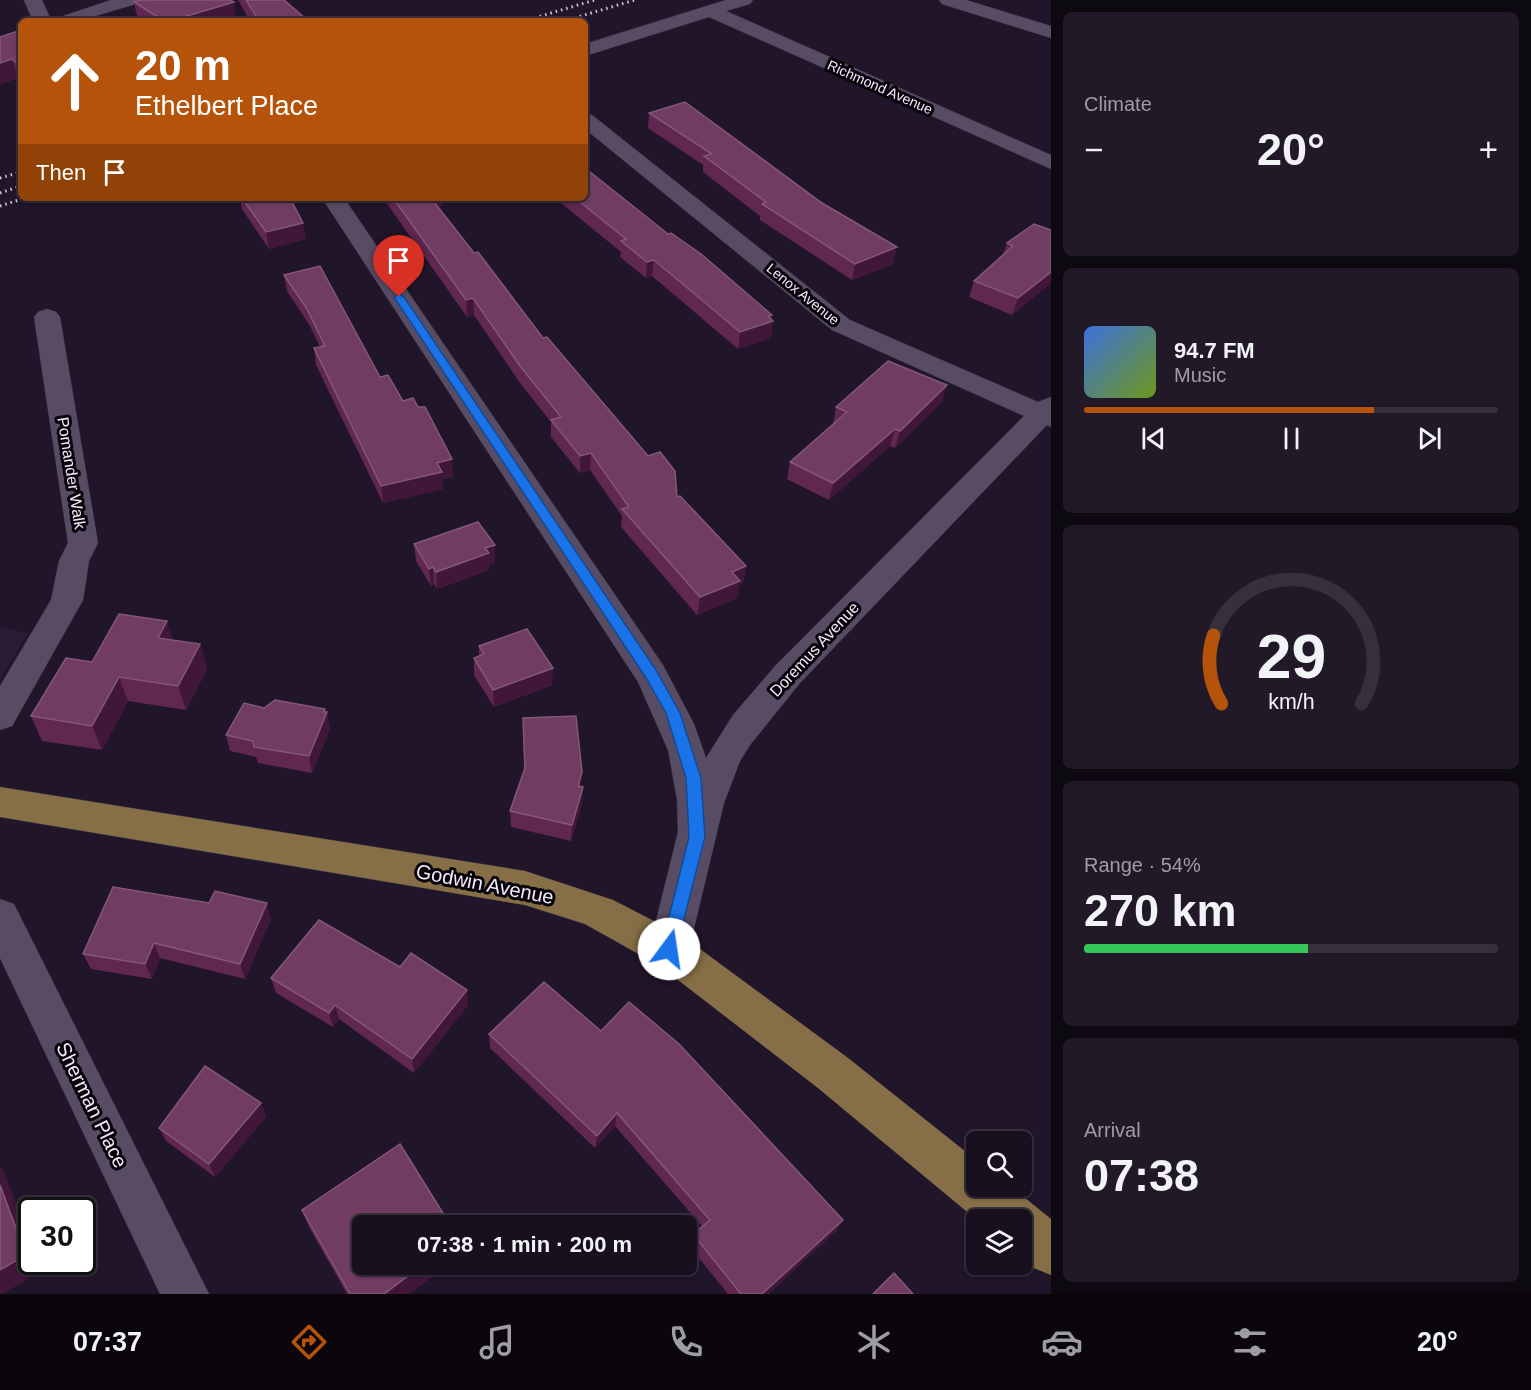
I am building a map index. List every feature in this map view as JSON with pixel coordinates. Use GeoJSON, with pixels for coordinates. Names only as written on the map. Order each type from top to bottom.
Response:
{"type":"FeatureCollection","features":[{"type":"Feature","properties":{"kind":"main road","name":"Godwin Avenue"},"geometry":{"type":"LineString","coordinates":[[0,802],[525,888],[614,917],[669,949],[717,988],[784,1034],[1000,1209]]}},
{"type":"Feature","properties":{"kind":"main road"},"geometry":{"type":"LineString","coordinates":[[1032,1234],[1051,1251]]}},
{"type":"Feature","properties":{"kind":"street"},"geometry":{"type":"LineString","coordinates":[[33,0],[41,18]]}},
{"type":"Feature","properties":{"kind":"street"},"geometry":{"type":"LineString","coordinates":[[69,18],[130,0]]}},
{"type":"Feature","properties":{"kind":"street"},"geometry":{"type":"LineString","coordinates":[[588,49],[744,0]]}},
{"type":"Feature","properties":{"kind":"street"},"geometry":{"type":"LineString","coordinates":[[948,0],[1051,32]]}},
{"type":"Feature","properties":{"kind":"street","name":"Richmond Avenue"},"geometry":{"type":"LineString","coordinates":[[708,10],[1051,163]]}},
{"type":"Feature","properties":{"kind":"street","name":"Lenox Avenue"},"geometry":{"type":"LineString","coordinates":[[588,121],[841,325],[1048,412]]}},
{"type":"Feature","properties":{"kind":"street"},"geometry":{"type":"LineString","coordinates":[[335,201],[655,682],[673,713],[693,778],[697,837]]}},
{"type":"Feature","properties":{"kind":"street","name":"Pomander Walk"},"geometry":{"type":"LineString","coordinates":[[0,716],[67,600],[74,561],[83,543],[47,317]]}},
{"type":"Feature","properties":{"kind":"street","name":"Doremus Avenue"},"geometry":{"type":"LineString","coordinates":[[669,949],[709,791],[725,756],[751,718],[788,674],[1048,412]]}},
{"type":"Feature","properties":{"kind":"street","name":"Sherman Place"},"geometry":{"type":"LineString","coordinates":[[0,915],[185,1294]]}},
{"type":"Feature","properties":{"kind":"shaded area"},"geometry":{"type":"Polygon","coordinates":[[[0,627],[28,633],[0,680],[0,627]]]}},
{"type":"Feature","properties":{"kind":"building"},"geometry":{"type":"Polygon","coordinates":[[[141,0],[230,0],[234,2],[180,18],[159,18],[134,2],[141,0]]]}},
{"type":"Feature","properties":{"kind":"building"},"geometry":{"type":"Polygon","coordinates":[[[246,0],[284,0],[305,18],[257,18],[246,0]]]}},
{"type":"Feature","properties":{"kind":"building"},"geometry":{"type":"Polygon","coordinates":[[[18,31],[18,64],[12,59],[0,63],[0,37],[18,31]]]}},
{"type":"Feature","properties":{"kind":"building"},"geometry":{"type":"Polygon","coordinates":[[[685,102],[822,203],[897,247],[855,264],[762,204],[766,202],[704,156],[712,154],[649,113],[685,102]]]}},
{"type":"Feature","properties":{"kind":"building"},"geometry":{"type":"Polygon","coordinates":[[[588,170],[668,234],[671,233],[701,254],[772,315],[768,316],[773,321],[740,332],[654,260],[647,262],[621,241],[626,239],[579,201],[588,201],[588,170]]]}},
{"type":"Feature","properties":{"kind":"building"},"geometry":{"type":"Polygon","coordinates":[[[244,201],[292,201],[303,223],[266,232],[244,201]]]}},
{"type":"Feature","properties":{"kind":"building"},"geometry":{"type":"Polygon","coordinates":[[[395,201],[433,201],[474,253],[478,252],[543,338],[547,337],[648,456],[660,452],[675,471],[677,497],[680,496],[746,566],[732,572],[740,581],[700,597],[622,509],[629,507],[591,453],[580,456],[551,420],[561,417],[520,366],[473,298],[466,300],[395,201]]]}},
{"type":"Feature","properties":{"kind":"building"},"geometry":{"type":"Polygon","coordinates":[[[1034,224],[1051,230],[1051,272],[1018,298],[974,281],[1013,246],[1007,243],[1034,224]]]}},
{"type":"Feature","properties":{"kind":"building"},"geometry":{"type":"Polygon","coordinates":[[[320,266],[380,377],[388,375],[403,401],[413,398],[418,407],[425,407],[452,459],[437,463],[442,472],[381,486],[314,348],[325,346],[307,309],[284,275],[320,266]]]}},
{"type":"Feature","properties":{"kind":"building"},"geometry":{"type":"Polygon","coordinates":[[[888,361],[947,385],[900,431],[895,429],[833,483],[790,462],[847,412],[836,407],[888,361]]]}},
{"type":"Feature","properties":{"kind":"building"},"geometry":{"type":"Polygon","coordinates":[[[478,522],[495,545],[485,548],[489,553],[436,572],[433,567],[429,569],[414,544],[478,522]]]}},
{"type":"Feature","properties":{"kind":"building"},"geometry":{"type":"Polygon","coordinates":[[[119,614],[167,621],[158,638],[200,644],[178,686],[119,677],[92,726],[31,716],[66,658],[92,662],[119,614]]]}},
{"type":"Feature","properties":{"kind":"building"},"geometry":{"type":"Polygon","coordinates":[[[527,629],[553,668],[493,690],[474,658],[484,654],[479,646],[527,629]]]}},
{"type":"Feature","properties":{"kind":"building"},"geometry":{"type":"Polygon","coordinates":[[[275,700],[325,709],[324,712],[327,712],[309,756],[254,747],[253,741],[226,735],[244,703],[264,708],[275,700]]]}},
{"type":"Feature","properties":{"kind":"building"},"geometry":{"type":"Polygon","coordinates":[[[576,716],[582,772],[578,786],[583,787],[572,825],[510,811],[525,768],[523,718],[576,716]]]}},
{"type":"Feature","properties":{"kind":"building"},"geometry":{"type":"Polygon","coordinates":[[[113,887],[209,903],[215,891],[267,903],[240,964],[154,943],[145,964],[83,954],[113,887]]]}},
{"type":"Feature","properties":{"kind":"building"},"geometry":{"type":"Polygon","coordinates":[[[319,920],[400,967],[411,953],[467,990],[412,1059],[335,1005],[329,1013],[271,978],[319,920]]]}},
{"type":"Feature","properties":{"kind":"building"},"geometry":{"type":"Polygon","coordinates":[[[544,982],[601,1031],[629,1002],[679,1044],[843,1220],[762,1294],[741,1294],[697,1239],[697,1231],[710,1220],[617,1113],[597,1136],[489,1034],[544,982]]]}},
{"type":"Feature","properties":{"kind":"building"},"geometry":{"type":"Polygon","coordinates":[[[205,1066],[261,1103],[209,1164],[159,1128],[205,1066]]]}},
{"type":"Feature","properties":{"kind":"building"},"geometry":{"type":"Polygon","coordinates":[[[400,1144],[444,1215],[352,1215],[352,1275],[409,1275],[384,1294],[350,1294],[302,1210],[400,1144]]]}},
{"type":"Feature","properties":{"kind":"building"},"geometry":{"type":"Polygon","coordinates":[[[0,1185],[18,1233],[18,1260],[0,1270],[0,1185]]]}},
{"type":"Feature","properties":{"kind":"building"},"geometry":{"type":"Polygon","coordinates":[[[894,1273],[913,1294],[873,1294],[894,1273]]]}},
{"type":"Feature","properties":{"kind":"railway"},"geometry":{"type":"LineString","coordinates":[[534,18],[595,0]]}},
{"type":"Feature","properties":{"kind":"railway"},"geometry":{"type":"LineString","coordinates":[[574,18],[635,0]]}},
{"type":"Feature","properties":{"kind":"railway"},"geometry":{"type":"LineString","coordinates":[[0,178],[18,173]]}},
{"type":"Feature","properties":{"kind":"railway"},"geometry":{"type":"LineString","coordinates":[[0,193],[18,187]]}},
{"type":"Feature","properties":{"kind":"railway"},"geometry":{"type":"LineString","coordinates":[[0,206],[18,200]]}},
{"type":"Feature","properties":{"kind":"route"},"geometry":{"type":"LineString","coordinates":[[399,297],[651,674],[673,713],[693,778],[697,837],[669,949]]}}]}
